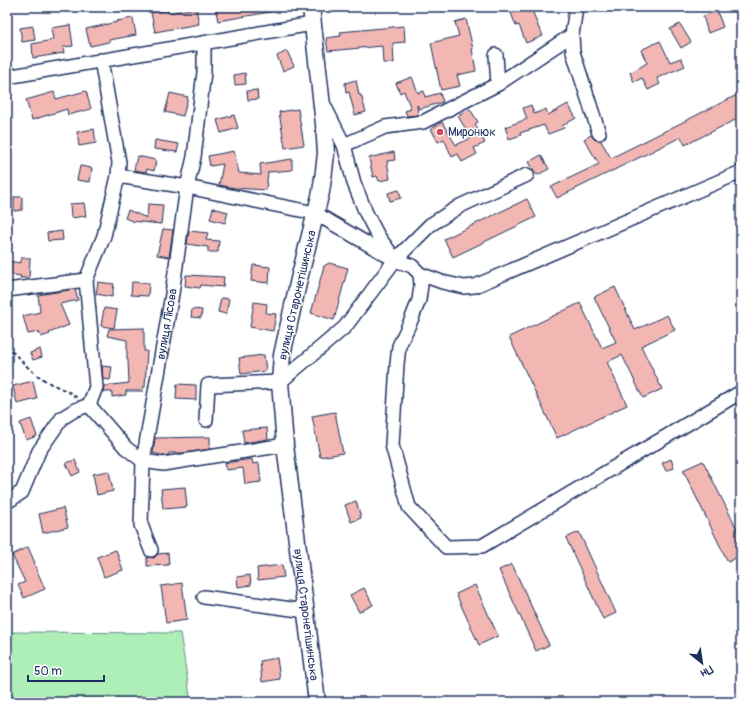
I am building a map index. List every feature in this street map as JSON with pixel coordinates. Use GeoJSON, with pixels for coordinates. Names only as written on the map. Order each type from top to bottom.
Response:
{"type":"FeatureCollection","features":[{"type":"Feature","properties":{"kind":"main road","name":"вулиця Старонетішинська"},"geometry":{"type":"LineString","coordinates":[[311,7],[322,99],[326,153],[321,192],[282,355],[280,382],[285,445],[317,702]]}},
{"type":"Feature","properties":{"kind":"street"},"geometry":{"type":"LineString","coordinates":[[576,7],[572,35],[573,52],[599,133]]}},
{"type":"Feature","properties":{"kind":"street"},"geometry":{"type":"LineString","coordinates":[[7,77],[312,24]]}},
{"type":"Feature","properties":{"kind":"street"},"geometry":{"type":"LineString","coordinates":[[344,145],[386,127],[423,122],[498,84],[572,35]]}},
{"type":"Feature","properties":{"kind":"street","name":"вулиця Лісова"},"geometry":{"type":"LineString","coordinates":[[151,550],[141,525],[143,461],[172,294],[187,187],[194,157],[204,80],[204,43]]}},
{"type":"Feature","properties":{"kind":"street"},"geometry":{"type":"LineString","coordinates":[[496,55],[498,84]]}},
{"type":"Feature","properties":{"kind":"street"},"geometry":{"type":"LineString","coordinates":[[7,502],[22,492],[38,451],[62,418],[75,410],[89,405],[96,387],[86,280],[104,236],[118,176],[119,162],[101,60]]}},
{"type":"Feature","properties":{"kind":"street"},"geometry":{"type":"LineString","coordinates":[[322,99],[344,145],[354,183],[366,213],[378,236],[396,260]]}},
{"type":"Feature","properties":{"kind":"street"},"geometry":{"type":"LineString","coordinates":[[118,176],[187,187],[315,214],[396,260],[412,266],[420,274],[457,286],[469,287],[480,284],[741,172]]}},
{"type":"Feature","properties":{"kind":"street"},"geometry":{"type":"LineString","coordinates":[[206,420],[208,385],[280,382],[345,327],[396,260],[430,225],[460,206],[527,175]]}},
{"type":"Feature","properties":{"kind":"street"},"geometry":{"type":"LineString","coordinates":[[420,274],[421,285],[419,300],[399,346],[396,364],[392,445],[409,507],[446,546],[482,546],[741,392]]}},
{"type":"Feature","properties":{"kind":"street"},"geometry":{"type":"LineString","coordinates":[[7,290],[86,280]]}},
{"type":"Feature","properties":{"kind":"street"},"geometry":{"type":"LineString","coordinates":[[89,405],[126,448],[143,461],[163,464],[285,445]]}},
{"type":"Feature","properties":{"kind":"street"},"geometry":{"type":"LineString","coordinates":[[204,597],[306,611]]}},
{"type":"Feature","properties":{"kind":"path"},"geometry":{"type":"LineString","coordinates":[[7,345],[33,372],[44,380],[71,393],[89,405]]}},
{"type":"Feature","properties":{"kind":"path"},"geometry":{"type":"LineString","coordinates":[[7,580],[7,591]]}},
{"type":"Feature","properties":{"kind":"green space"},"geometry":{"type":"Polygon","coordinates":[[[7,632],[180,633],[191,702],[7,702],[7,632]]]}},
{"type":"Feature","properties":{"kind":"building"},"geometry":{"type":"Polygon","coordinates":[[[215,7],[275,7],[276,11],[218,21],[215,7]]]}},
{"type":"Feature","properties":{"kind":"building"},"geometry":{"type":"Polygon","coordinates":[[[526,7],[531,7],[543,36],[526,43],[519,25],[516,26],[511,13],[526,7]]]}},
{"type":"Feature","properties":{"kind":"building"},"geometry":{"type":"Polygon","coordinates":[[[196,8],[199,24],[155,32],[151,13],[167,10],[168,13],[196,8]]]}},
{"type":"Feature","properties":{"kind":"building"},"geometry":{"type":"Polygon","coordinates":[[[717,11],[723,27],[708,33],[703,16],[717,11]]]}},
{"type":"Feature","properties":{"kind":"building"},"geometry":{"type":"Polygon","coordinates":[[[133,18],[136,35],[109,40],[109,42],[90,46],[86,29],[133,18]]]}},
{"type":"Feature","properties":{"kind":"building"},"geometry":{"type":"Polygon","coordinates":[[[466,19],[473,49],[476,71],[457,75],[460,86],[441,90],[431,43],[459,36],[455,22],[466,19]]]}},
{"type":"Feature","properties":{"kind":"building"},"geometry":{"type":"Polygon","coordinates":[[[680,24],[691,42],[681,48],[670,29],[680,24]]]}},
{"type":"Feature","properties":{"kind":"building"},"geometry":{"type":"Polygon","coordinates":[[[70,25],[73,46],[63,47],[64,53],[33,58],[32,44],[53,40],[51,28],[70,25]]]}},
{"type":"Feature","properties":{"kind":"building"},"geometry":{"type":"Polygon","coordinates":[[[33,26],[35,40],[22,42],[20,28],[33,26]]]}},
{"type":"Feature","properties":{"kind":"building"},"geometry":{"type":"Polygon","coordinates":[[[404,26],[405,42],[393,43],[394,63],[383,63],[382,46],[328,51],[326,38],[341,36],[340,32],[404,26]]]}},
{"type":"Feature","properties":{"kind":"building"},"geometry":{"type":"Polygon","coordinates":[[[660,41],[670,62],[681,58],[685,66],[657,78],[660,84],[648,90],[642,78],[634,82],[630,73],[647,63],[641,50],[660,41]]]}},
{"type":"Feature","properties":{"kind":"building"},"geometry":{"type":"Polygon","coordinates":[[[287,51],[294,66],[283,71],[277,56],[287,51]]]}},
{"type":"Feature","properties":{"kind":"building"},"geometry":{"type":"Polygon","coordinates":[[[245,73],[246,84],[235,85],[234,75],[245,73]]]}},
{"type":"Feature","properties":{"kind":"building"},"geometry":{"type":"Polygon","coordinates":[[[412,77],[418,93],[424,91],[425,97],[440,93],[443,102],[419,109],[417,105],[418,115],[407,116],[405,111],[411,109],[404,91],[400,93],[396,83],[412,77]]]}},
{"type":"Feature","properties":{"kind":"building"},"geometry":{"type":"Polygon","coordinates":[[[356,80],[359,95],[361,95],[366,112],[355,115],[349,92],[346,93],[345,83],[356,80]]]}},
{"type":"Feature","properties":{"kind":"building"},"geometry":{"type":"Polygon","coordinates":[[[257,90],[258,99],[248,100],[247,91],[257,90]]]}},
{"type":"Feature","properties":{"kind":"building"},"geometry":{"type":"Polygon","coordinates":[[[86,91],[91,109],[68,115],[67,109],[32,120],[26,100],[54,92],[56,99],[86,91]]]}},
{"type":"Feature","properties":{"kind":"building"},"geometry":{"type":"Polygon","coordinates":[[[170,93],[188,97],[183,116],[165,112],[170,93]]]}},
{"type":"Feature","properties":{"kind":"building"},"geometry":{"type":"Polygon","coordinates":[[[741,93],[741,117],[685,145],[681,137],[557,198],[551,187],[599,164],[584,139],[591,135],[594,139],[601,141],[611,158],[741,93]]]}},
{"type":"Feature","properties":{"kind":"building"},"geometry":{"type":"Polygon","coordinates":[[[568,104],[576,118],[562,126],[564,128],[548,134],[544,125],[520,133],[521,135],[509,139],[505,127],[527,119],[523,108],[531,105],[534,114],[546,109],[548,115],[568,104]]]}},
{"type":"Feature","properties":{"kind":"building"},"geometry":{"type":"Polygon","coordinates":[[[298,109],[304,145],[285,148],[279,112],[298,109]]]}},
{"type":"Feature","properties":{"kind":"building"},"geometry":{"type":"Polygon","coordinates":[[[470,109],[478,122],[475,124],[485,143],[474,148],[477,154],[462,162],[458,154],[452,157],[444,139],[438,142],[431,129],[442,122],[456,145],[471,138],[458,116],[470,109]]]}},
{"type":"Feature","properties":{"kind":"building"},"geometry":{"type":"Polygon","coordinates":[[[234,115],[238,128],[221,133],[217,120],[234,115]]]}},
{"type":"Feature","properties":{"kind":"building"},"geometry":{"type":"Polygon","coordinates":[[[94,129],[96,143],[79,146],[77,132],[94,129]]]}},
{"type":"Feature","properties":{"kind":"building"},"geometry":{"type":"Polygon","coordinates":[[[155,140],[179,144],[177,152],[154,149],[155,140]]]}},
{"type":"Feature","properties":{"kind":"building"},"geometry":{"type":"Polygon","coordinates":[[[234,151],[239,173],[261,175],[260,164],[292,159],[292,170],[268,172],[266,190],[235,188],[219,185],[223,164],[210,166],[208,156],[234,151]]]}},
{"type":"Feature","properties":{"kind":"building"},"geometry":{"type":"Polygon","coordinates":[[[394,152],[395,160],[387,161],[390,179],[379,181],[377,176],[373,177],[369,158],[394,152]]]}},
{"type":"Feature","properties":{"kind":"building"},"geometry":{"type":"Polygon","coordinates":[[[541,155],[549,169],[537,175],[529,162],[541,155]]]}},
{"type":"Feature","properties":{"kind":"building"},"geometry":{"type":"Polygon","coordinates":[[[137,156],[156,160],[154,171],[147,169],[146,172],[134,170],[137,156]]]}},
{"type":"Feature","properties":{"kind":"building"},"geometry":{"type":"Polygon","coordinates":[[[80,166],[92,168],[90,182],[77,180],[80,166]]]}},
{"type":"Feature","properties":{"kind":"building"},"geometry":{"type":"Polygon","coordinates":[[[399,190],[401,198],[390,201],[388,193],[399,190]]]}},
{"type":"Feature","properties":{"kind":"building"},"geometry":{"type":"Polygon","coordinates":[[[14,197],[22,197],[22,210],[14,211],[14,197]]]}},
{"type":"Feature","properties":{"kind":"building"},"geometry":{"type":"Polygon","coordinates":[[[527,199],[536,217],[453,257],[444,239],[527,199]]]}},
{"type":"Feature","properties":{"kind":"building"},"geometry":{"type":"Polygon","coordinates":[[[84,203],[86,216],[71,218],[70,204],[84,203]]]}},
{"type":"Feature","properties":{"kind":"building"},"geometry":{"type":"Polygon","coordinates":[[[148,204],[163,205],[161,224],[132,221],[125,218],[128,210],[147,218],[148,204]]]}},
{"type":"Feature","properties":{"kind":"building"},"geometry":{"type":"Polygon","coordinates":[[[213,208],[228,212],[225,223],[210,219],[213,208]]]}},
{"type":"Feature","properties":{"kind":"building"},"geometry":{"type":"Polygon","coordinates":[[[163,229],[173,230],[169,257],[157,255],[163,229]]]}},
{"type":"Feature","properties":{"kind":"building"},"geometry":{"type":"Polygon","coordinates":[[[62,231],[63,240],[48,241],[47,233],[62,231]]]}},
{"type":"Feature","properties":{"kind":"building"},"geometry":{"type":"Polygon","coordinates":[[[189,231],[208,233],[206,240],[219,241],[218,252],[208,252],[208,247],[187,244],[189,231]]]}},
{"type":"Feature","properties":{"kind":"building"},"geometry":{"type":"Polygon","coordinates":[[[21,258],[30,258],[29,278],[20,278],[21,276],[7,274],[7,261],[21,263],[21,258]]]}},
{"type":"Feature","properties":{"kind":"building"},"geometry":{"type":"Polygon","coordinates":[[[329,263],[348,268],[334,320],[311,313],[324,266],[329,263]]]}},
{"type":"Feature","properties":{"kind":"building"},"geometry":{"type":"Polygon","coordinates":[[[253,265],[270,267],[269,283],[251,281],[253,265]]]}},
{"type":"Feature","properties":{"kind":"building"},"geometry":{"type":"Polygon","coordinates":[[[186,275],[224,277],[223,287],[201,285],[200,288],[185,286],[186,275]]]}},
{"type":"Feature","properties":{"kind":"building"},"geometry":{"type":"Polygon","coordinates":[[[98,282],[114,284],[112,297],[96,294],[98,282]]]}},
{"type":"Feature","properties":{"kind":"building"},"geometry":{"type":"Polygon","coordinates":[[[132,282],[149,283],[148,296],[131,295],[132,282]]]}},
{"type":"Feature","properties":{"kind":"building"},"geometry":{"type":"Polygon","coordinates":[[[615,287],[635,330],[667,315],[675,330],[641,346],[662,389],[643,398],[622,355],[607,362],[627,405],[557,438],[509,337],[580,303],[602,348],[616,342],[594,297],[615,287]]]}},
{"type":"Feature","properties":{"kind":"building"},"geometry":{"type":"Polygon","coordinates":[[[75,289],[78,300],[60,304],[69,325],[41,337],[39,332],[28,334],[23,316],[40,312],[38,295],[75,289]]]}},
{"type":"Feature","properties":{"kind":"building"},"geometry":{"type":"Polygon","coordinates":[[[221,298],[229,299],[226,314],[218,312],[221,298]]]}},
{"type":"Feature","properties":{"kind":"building"},"geometry":{"type":"Polygon","coordinates":[[[254,302],[267,304],[266,313],[276,314],[273,331],[250,327],[254,302]]]}},
{"type":"Feature","properties":{"kind":"building"},"geometry":{"type":"Polygon","coordinates":[[[104,308],[117,310],[114,328],[101,326],[104,308]]]}},
{"type":"Feature","properties":{"kind":"building"},"geometry":{"type":"Polygon","coordinates":[[[192,309],[202,310],[201,318],[191,317],[192,309]]]}},
{"type":"Feature","properties":{"kind":"building"},"geometry":{"type":"Polygon","coordinates":[[[144,328],[144,351],[147,351],[145,387],[143,387],[143,391],[126,391],[126,395],[112,397],[112,392],[103,392],[104,386],[129,383],[128,360],[127,340],[107,336],[109,329],[144,328]]]}},
{"type":"Feature","properties":{"kind":"building"},"geometry":{"type":"Polygon","coordinates":[[[40,349],[42,357],[33,360],[30,353],[40,349]]]}},
{"type":"Feature","properties":{"kind":"building"},"geometry":{"type":"Polygon","coordinates":[[[264,355],[266,371],[241,374],[239,358],[264,355]]]}},
{"type":"Feature","properties":{"kind":"building"},"geometry":{"type":"Polygon","coordinates":[[[102,366],[112,367],[110,380],[103,379],[102,366]]]}},
{"type":"Feature","properties":{"kind":"building"},"geometry":{"type":"Polygon","coordinates":[[[33,381],[37,399],[17,404],[13,386],[33,381]]]}},
{"type":"Feature","properties":{"kind":"building"},"geometry":{"type":"Polygon","coordinates":[[[177,384],[196,385],[196,400],[176,399],[177,384]]]}},
{"type":"Feature","properties":{"kind":"building"},"geometry":{"type":"Polygon","coordinates":[[[335,412],[343,453],[320,457],[312,416],[335,412]]]}},
{"type":"Feature","properties":{"kind":"building"},"geometry":{"type":"Polygon","coordinates":[[[31,419],[37,436],[26,440],[20,423],[31,419]]]}},
{"type":"Feature","properties":{"kind":"building"},"geometry":{"type":"Polygon","coordinates":[[[267,428],[268,439],[244,443],[242,430],[267,428]]]}},
{"type":"Feature","properties":{"kind":"building"},"geometry":{"type":"Polygon","coordinates":[[[210,437],[210,449],[184,453],[169,453],[165,456],[153,453],[155,438],[210,437]]]}},
{"type":"Feature","properties":{"kind":"building"},"geometry":{"type":"Polygon","coordinates":[[[252,459],[253,464],[259,463],[261,482],[245,484],[243,468],[226,470],[225,463],[252,459]]]}},
{"type":"Feature","properties":{"kind":"building"},"geometry":{"type":"Polygon","coordinates":[[[671,459],[674,468],[666,471],[662,463],[671,459]]]}},
{"type":"Feature","properties":{"kind":"building"},"geometry":{"type":"Polygon","coordinates":[[[75,460],[80,472],[72,476],[66,463],[75,460]]]}},
{"type":"Feature","properties":{"kind":"building"},"geometry":{"type":"Polygon","coordinates":[[[703,461],[741,537],[741,555],[728,562],[683,470],[703,461]]]}},
{"type":"Feature","properties":{"kind":"building"},"geometry":{"type":"Polygon","coordinates":[[[109,471],[113,491],[97,495],[93,474],[109,471]]]}},
{"type":"Feature","properties":{"kind":"building"},"geometry":{"type":"Polygon","coordinates":[[[185,487],[187,507],[163,509],[161,489],[185,487]]]}},
{"type":"Feature","properties":{"kind":"building"},"geometry":{"type":"Polygon","coordinates":[[[356,501],[361,518],[351,522],[345,505],[356,501]]]}},
{"type":"Feature","properties":{"kind":"building"},"geometry":{"type":"Polygon","coordinates":[[[63,508],[68,527],[43,533],[39,514],[63,508]]]}},
{"type":"Feature","properties":{"kind":"building"},"geometry":{"type":"Polygon","coordinates":[[[579,532],[616,613],[603,619],[566,538],[579,532]]]}},
{"type":"Feature","properties":{"kind":"building"},"geometry":{"type":"Polygon","coordinates":[[[28,547],[45,589],[24,598],[18,585],[25,582],[12,555],[28,547]]]}},
{"type":"Feature","properties":{"kind":"building"},"geometry":{"type":"Polygon","coordinates":[[[116,550],[123,570],[104,577],[97,557],[116,550]]]}},
{"type":"Feature","properties":{"kind":"building"},"geometry":{"type":"Polygon","coordinates":[[[168,553],[169,565],[147,566],[147,557],[154,558],[158,554],[168,553]]]}},
{"type":"Feature","properties":{"kind":"building"},"geometry":{"type":"Polygon","coordinates":[[[512,564],[549,645],[536,651],[499,570],[512,564]]]}},
{"type":"Feature","properties":{"kind":"building"},"geometry":{"type":"Polygon","coordinates":[[[282,565],[284,577],[258,580],[257,568],[282,565]]]}},
{"type":"Feature","properties":{"kind":"building"},"geometry":{"type":"Polygon","coordinates":[[[250,575],[251,585],[238,587],[237,577],[250,575]]]}},
{"type":"Feature","properties":{"kind":"building"},"geometry":{"type":"Polygon","coordinates":[[[182,583],[187,620],[166,623],[161,586],[182,583]]]}},
{"type":"Feature","properties":{"kind":"building"},"geometry":{"type":"Polygon","coordinates":[[[475,585],[498,636],[479,645],[456,594],[475,585]]]}},
{"type":"Feature","properties":{"kind":"building"},"geometry":{"type":"Polygon","coordinates":[[[364,588],[373,605],[359,612],[350,595],[364,588]]]}},
{"type":"Feature","properties":{"kind":"building"},"geometry":{"type":"Polygon","coordinates":[[[277,658],[280,679],[262,682],[260,661],[277,658]]]}},
{"type":"Feature","properties":{"kind":"place","name":"Миронюк"},"geometry":{"type":"Point","coordinates":[440,132]}}]}
